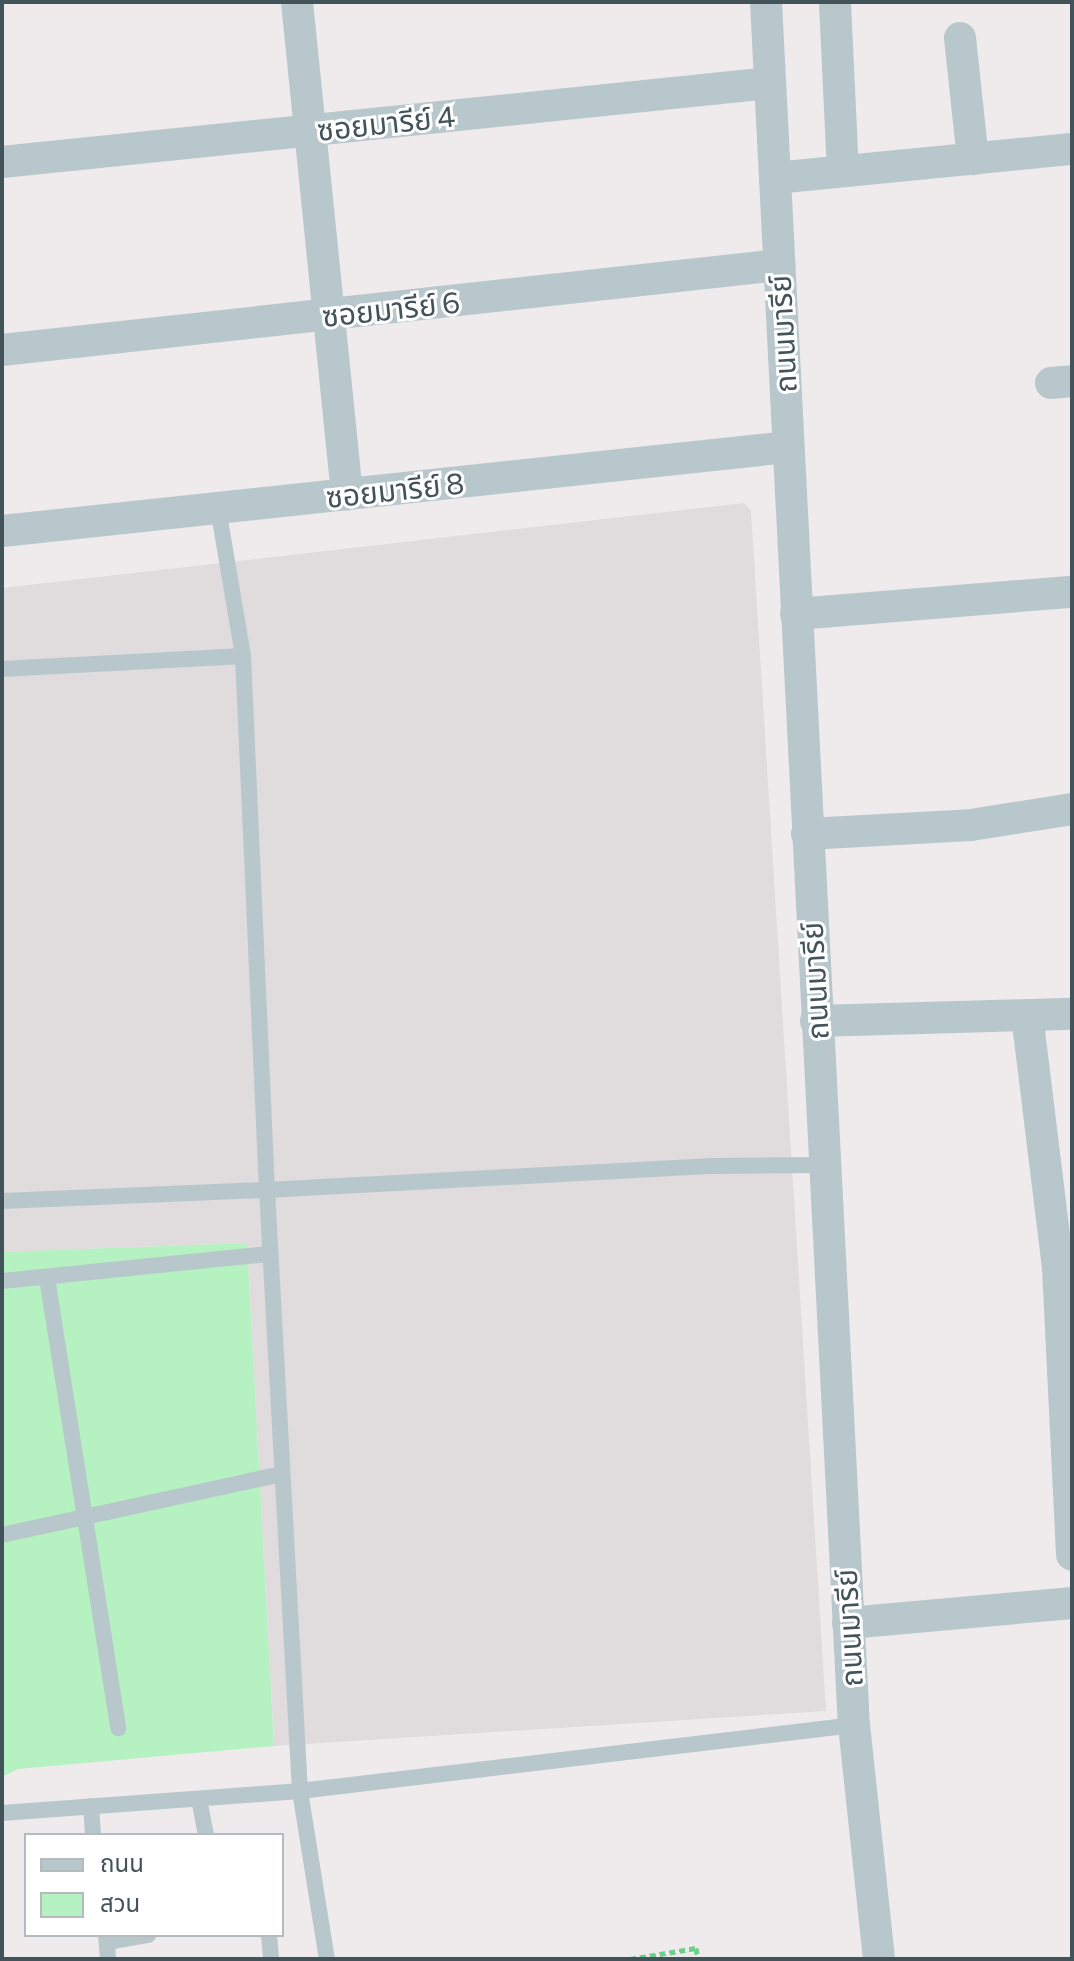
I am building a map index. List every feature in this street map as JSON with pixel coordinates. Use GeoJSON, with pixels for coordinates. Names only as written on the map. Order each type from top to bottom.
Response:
{"type":"FeatureCollection","features":[{"type":"Feature","properties":{"kind":"street"},"geometry":{"type":"LineString","coordinates":[[297,2],[347,494]]}},
{"type":"Feature","properties":{"kind":"street","name":"ถนนมารีย์"},"geometry":{"type":"LineString","coordinates":[[766,2],[848,1623],[854,1725],[879,1959]]}},
{"type":"Feature","properties":{"kind":"street"},"geometry":{"type":"LineString","coordinates":[[835,3],[843,171]]}},
{"type":"Feature","properties":{"kind":"street"},"geometry":{"type":"LineString","coordinates":[[960,38],[973,159]]}},
{"type":"Feature","properties":{"kind":"street","name":"ซอยมารีย์ 4"},"geometry":{"type":"LineString","coordinates":[[2,162],[770,83]]}},
{"type":"Feature","properties":{"kind":"street"},"geometry":{"type":"LineString","coordinates":[[775,178],[1072,149]]}},
{"type":"Feature","properties":{"kind":"street","name":"ซอยมารีย์ 6"},"geometry":{"type":"LineString","coordinates":[[2,350],[779,265]]}},
{"type":"Feature","properties":{"kind":"street","name":"ซอยมารีย์ 8"},"geometry":{"type":"LineString","coordinates":[[2,531],[788,447]]}},
{"type":"Feature","properties":{"kind":"street"},"geometry":{"type":"LineString","coordinates":[[796,614],[1072,592]]}},
{"type":"Feature","properties":{"kind":"street"},"geometry":{"type":"LineString","coordinates":[[807,834],[971,825],[1072,809]]}},
{"type":"Feature","properties":{"kind":"street"},"geometry":{"type":"LineString","coordinates":[[816,1021],[1072,1014]]}},
{"type":"Feature","properties":{"kind":"street"},"geometry":{"type":"LineString","coordinates":[[1027,1015],[1065,1268],[1072,1555]]}},
{"type":"Feature","properties":{"kind":"street"},"geometry":{"type":"LineString","coordinates":[[848,1623],[1072,1603]]}},
{"type":"Feature","properties":{"kind":"lane"},"geometry":{"type":"LineString","coordinates":[[218,508],[243,656],[269,1254],[300,1791],[327,1959]]}},
{"type":"Feature","properties":{"kind":"lane"},"geometry":{"type":"LineString","coordinates":[[2,669],[243,656]]}},
{"type":"Feature","properties":{"kind":"lane"},"geometry":{"type":"LineString","coordinates":[[2,1201],[712,1166],[823,1165]]}},
{"type":"Feature","properties":{"kind":"lane"},"geometry":{"type":"LineString","coordinates":[[2,1281],[269,1254]]}},
{"type":"Feature","properties":{"kind":"lane"},"geometry":{"type":"LineString","coordinates":[[47,1278],[118,1728]]}},
{"type":"Feature","properties":{"kind":"lane"},"geometry":{"type":"LineString","coordinates":[[2,1535],[281,1474]]}},
{"type":"Feature","properties":{"kind":"lane"},"geometry":{"type":"LineString","coordinates":[[2,1813],[300,1791],[854,1725]]}},
{"type":"Feature","properties":{"kind":"lane"},"geometry":{"type":"LineString","coordinates":[[199,1799],[206,1833]]}},
{"type":"Feature","properties":{"kind":"lane"},"geometry":{"type":"LineString","coordinates":[[91,1806],[93,1833]]}},
{"type":"Feature","properties":{"kind":"lane"},"geometry":{"type":"LineString","coordinates":[[269,1937],[271,1959]]}},
{"type":"Feature","properties":{"kind":"lane"},"geometry":{"type":"LineString","coordinates":[[106,1938],[108,1959]]}},
{"type":"Feature","properties":{"kind":"path"},"geometry":{"type":"LineString","coordinates":[[630,1959],[696,1948],[698,1959]]}},
{"type":"Feature","properties":{"kind":"shaded area"},"geometry":{"type":"Polygon","coordinates":[[[744,503],[751,510],[826,1711],[274,1746],[247,1243],[2,1252],[2,588],[744,503]]]}},
{"type":"Feature","properties":{"kind":"green space"},"geometry":{"type":"Polygon","coordinates":[[[247,1243],[274,1746],[18,1769],[2,1777],[2,1252],[247,1243]]]}}]}
